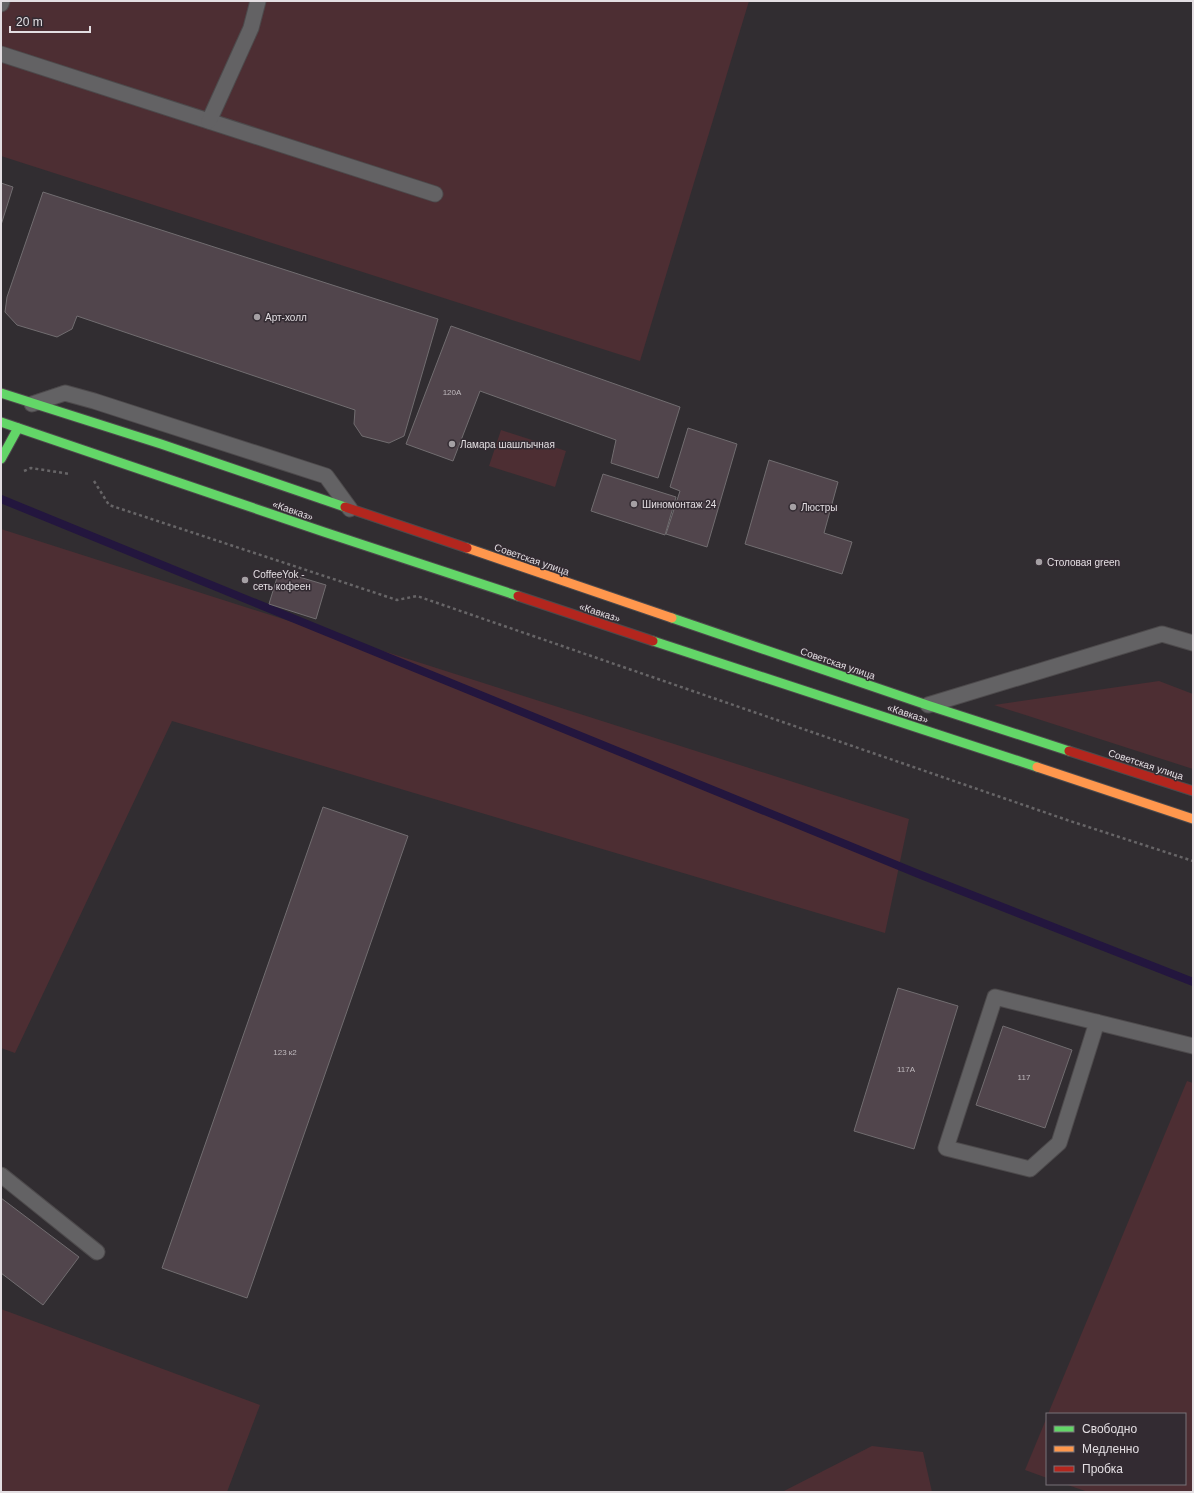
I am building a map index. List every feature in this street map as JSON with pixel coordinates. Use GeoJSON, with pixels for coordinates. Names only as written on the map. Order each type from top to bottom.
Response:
{"type":"FeatureCollection","features":[{"type":"Feature","properties":{"kind":"main road","name":"«Кавказ»"},"geometry":{"type":"LineString","coordinates":[[1,393],[31,404],[161,444],[478,552]]}},
{"type":"Feature","properties":{"kind":"main road","name":"«Кавказ»"},"geometry":{"type":"LineString","coordinates":[[1,422],[339,537],[1193,820]]}},
{"type":"Feature","properties":{"kind":"main road"},"geometry":{"type":"LineString","coordinates":[[1,459],[18,428]]}},
{"type":"Feature","properties":{"kind":"main road","name":"Советская улица"},"geometry":{"type":"LineString","coordinates":[[478,552],[927,706],[1193,791]]}},
{"type":"Feature","properties":{"kind":"lane"},"geometry":{"type":"LineString","coordinates":[[209,121],[251,28],[258,1]]}},
{"type":"Feature","properties":{"kind":"lane"},"geometry":{"type":"LineString","coordinates":[[1,54],[435,194]]}},
{"type":"Feature","properties":{"kind":"lane"},"geometry":{"type":"LineString","coordinates":[[31,404],[65,393],[326,476],[350,509]]}},
{"type":"Feature","properties":{"kind":"lane"},"geometry":{"type":"LineString","coordinates":[[927,706],[1162,634],[1193,643]]}},
{"type":"Feature","properties":{"kind":"lane"},"geometry":{"type":"LineString","coordinates":[[1097,1022],[1059,1143],[1030,1169],[946,1148],[995,997],[1097,1022],[1193,1046]]}},
{"type":"Feature","properties":{"kind":"lane"},"geometry":{"type":"LineString","coordinates":[[1,1175],[97,1252]]}},
{"type":"Feature","properties":{"kind":"path"},"geometry":{"type":"LineString","coordinates":[[18,475],[31,468],[76,474]]}},
{"type":"Feature","properties":{"kind":"path"},"geometry":{"type":"LineString","coordinates":[[91,477],[109,505],[397,600],[416,596],[1070,821],[1193,861]]}},
{"type":"Feature","properties":{"kind":"shaded area"},"geometry":{"type":"Polygon","coordinates":[[[1,1],[749,1],[640,361],[1,156],[1,1]]]}},
{"type":"Feature","properties":{"kind":"shaded area"},"geometry":{"type":"Polygon","coordinates":[[[501,430],[566,451],[555,487],[489,466],[501,430]]]}},
{"type":"Feature","properties":{"kind":"shaded area"},"geometry":{"type":"Polygon","coordinates":[[[1,529],[909,819],[885,933],[172,721],[15,1053],[1,1048],[1,529]]]}},
{"type":"Feature","properties":{"kind":"shaded area"},"geometry":{"type":"Polygon","coordinates":[[[1159,681],[1193,694],[1193,769],[994,705],[1159,681]]]}},
{"type":"Feature","properties":{"kind":"shaded area"},"geometry":{"type":"Polygon","coordinates":[[[1187,1081],[1193,1083],[1193,1492],[1088,1492],[1068,1485],[1186,1485],[1186,1413],[1048,1413],[1187,1081]]]}},
{"type":"Feature","properties":{"kind":"shaded area"},"geometry":{"type":"Polygon","coordinates":[[[1,1309],[260,1405],[227,1492],[1,1492],[1,1309]]]}},
{"type":"Feature","properties":{"kind":"shaded area"},"geometry":{"type":"Polygon","coordinates":[[[1046,1419],[1046,1478],[1025,1470],[1046,1419]]]}},
{"type":"Feature","properties":{"kind":"shaded area"},"geometry":{"type":"Polygon","coordinates":[[[872,1446],[923,1452],[932,1492],[782,1492],[872,1446]]]}},
{"type":"Feature","properties":{"kind":"building"},"geometry":{"type":"Polygon","coordinates":[[[1,183],[13,187],[1,225],[1,183]]]}},
{"type":"Feature","properties":{"kind":"building","name":"Арт-холл"},"geometry":{"type":"Polygon","coordinates":[[[43,192],[438,319],[404,436],[389,443],[362,436],[354,424],[355,410],[77,316],[72,329],[57,337],[17,325],[5,312],[7,297],[43,192]]]}},
{"type":"Feature","properties":{"kind":"building"},"geometry":{"type":"Polygon","coordinates":[[[451,326],[680,407],[658,478],[611,463],[616,440],[480,391],[453,461],[406,444],[451,326]]]}},
{"type":"Feature","properties":{"kind":"building"},"geometry":{"type":"Polygon","coordinates":[[[688,428],[737,444],[707,547],[666,534],[680,491],[670,487],[688,428]]]}},
{"type":"Feature","properties":{"kind":"building","name":"Люстры"},"geometry":{"type":"Polygon","coordinates":[[[769,460],[838,482],[824,533],[852,542],[842,574],[745,544],[769,460]]]}},
{"type":"Feature","properties":{"kind":"building","name":"Шиномонтаж 24"},"geometry":{"type":"Polygon","coordinates":[[[603,474],[676,497],[665,535],[591,511],[603,474]]]}},
{"type":"Feature","properties":{"kind":"building"},"geometry":{"type":"Polygon","coordinates":[[[279,571],[326,585],[316,619],[269,604],[279,571]]]}},
{"type":"Feature","properties":{"kind":"building"},"geometry":{"type":"Polygon","coordinates":[[[323,807],[408,836],[247,1298],[162,1268],[323,807]]]}},
{"type":"Feature","properties":{"kind":"building"},"geometry":{"type":"Polygon","coordinates":[[[898,988],[958,1006],[914,1149],[854,1131],[898,988]]]}},
{"type":"Feature","properties":{"kind":"building"},"geometry":{"type":"Polygon","coordinates":[[[1003,1026],[1072,1050],[1045,1128],[976,1105],[1003,1026]]]}},
{"type":"Feature","properties":{"kind":"building"},"geometry":{"type":"Polygon","coordinates":[[[1,1198],[79,1257],[43,1305],[1,1273],[1,1198]]]}},
{"type":"Feature","properties":{"kind":"waterway"},"geometry":{"type":"LineString","coordinates":[[1,499],[921,875],[1193,982]]}},
{"type":"Feature","properties":{"kind":"traffic: fast"},"geometry":{"type":"LineString","coordinates":[[1,393],[161,444],[345,507]]}},
{"type":"Feature","properties":{"kind":"traffic: fast"},"geometry":{"type":"LineString","coordinates":[[1,422],[324,532],[518,596]]}},
{"type":"Feature","properties":{"kind":"traffic: fast"},"geometry":{"type":"LineString","coordinates":[[1,459],[18,428]]}},
{"type":"Feature","properties":{"kind":"traffic: fast"},"geometry":{"type":"LineString","coordinates":[[672,618],[927,705],[1069,751]]}},
{"type":"Feature","properties":{"kind":"traffic: fast"},"geometry":{"type":"LineString","coordinates":[[653,641],[1037,767]]}},
{"type":"Feature","properties":{"kind":"traffic: slow"},"geometry":{"type":"LineString","coordinates":[[467,548],[672,618]]}},
{"type":"Feature","properties":{"kind":"traffic: slow"},"geometry":{"type":"LineString","coordinates":[[1037,767],[1193,819]]}},
{"type":"Feature","properties":{"kind":"traffic: jam"},"geometry":{"type":"LineString","coordinates":[[345,507],[467,548]]}},
{"type":"Feature","properties":{"kind":"traffic: jam"},"geometry":{"type":"LineString","coordinates":[[518,596],[653,641]]}},
{"type":"Feature","properties":{"kind":"traffic: jam"},"geometry":{"type":"LineString","coordinates":[[1069,751],[1193,791]]}},
{"type":"Feature","properties":{"kind":"place","name":"Арт-холл"},"geometry":{"type":"Point","coordinates":[257,317]}},
{"type":"Feature","properties":{"kind":"place","name":"Ламара шашлычная"},"geometry":{"type":"Point","coordinates":[452,444]}},
{"type":"Feature","properties":{"kind":"place","name":"Шиномонтаж 24"},"geometry":{"type":"Point","coordinates":[634,504]}},
{"type":"Feature","properties":{"kind":"place","name":"Люстры"},"geometry":{"type":"Point","coordinates":[793,507]}},
{"type":"Feature","properties":{"kind":"place","name":"Столовая green"},"geometry":{"type":"Point","coordinates":[1039,562]}},
{"type":"Feature","properties":{"kind":"place","name":"CoffeeYok - сеть кофеен"},"geometry":{"type":"Point","coordinates":[245,580]}}]}
